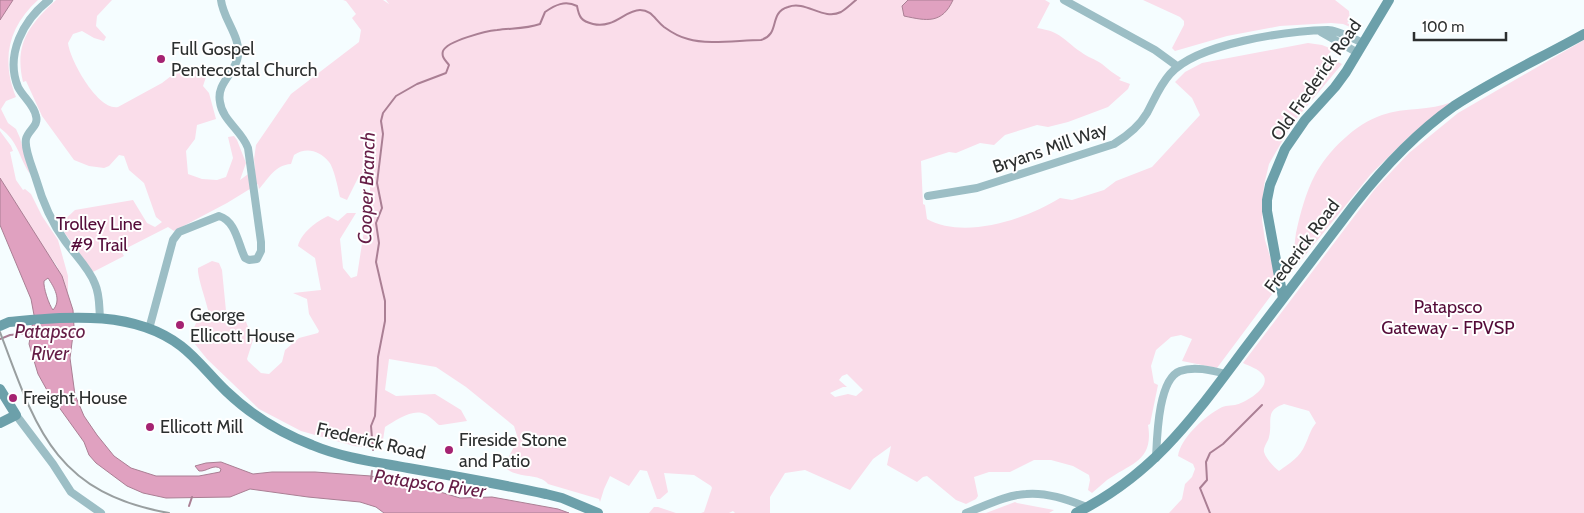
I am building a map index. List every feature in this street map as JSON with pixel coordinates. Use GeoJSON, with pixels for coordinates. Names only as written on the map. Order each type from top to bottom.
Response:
{"type":"FeatureCollection","features":[{"type":"Feature","properties":{"kind":"main road","name":"Old Frederick Road"},"geometry":{"type":"LineString","coordinates":[[1283,298],[1267,211],[1266,200],[1270,185],[1285,149],[1296,132],[1335,87],[1358,53],[1389,0]]}},
{"type":"Feature","properties":{"kind":"main road","name":"Frederick Road"},"geometry":{"type":"LineString","coordinates":[[1076,513],[1123,485],[1156,458],[1187,425],[1370,185],[1405,148],[1453,107],[1487,86],[1584,34]]}},
{"type":"Feature","properties":{"kind":"main road","name":"Frederick Road"},"geometry":{"type":"LineString","coordinates":[[0,326],[9,322],[81,318],[100,318],[133,323],[149,329],[180,346],[245,408],[288,435],[314,446],[372,461],[546,494],[562,498],[598,513]]}},
{"type":"Feature","properties":{"kind":"main road"},"geometry":{"type":"LineString","coordinates":[[0,389],[16,415],[0,423]]}},
{"type":"Feature","properties":{"kind":"street"},"geometry":{"type":"LineString","coordinates":[[48,0],[34,14],[19,37],[16,48],[15,71],[19,88],[37,118],[36,124],[27,136],[26,148],[38,187],[52,220],[95,284],[99,299],[100,318]]}},
{"type":"Feature","properties":{"kind":"street"},"geometry":{"type":"LineString","coordinates":[[149,329],[170,246],[179,232],[215,217],[223,217],[231,224],[245,258],[249,260],[257,259],[261,251],[251,164],[246,144],[222,110],[220,102],[221,87],[235,66],[238,55],[237,45],[221,0]]}},
{"type":"Feature","properties":{"kind":"street"},"geometry":{"type":"LineString","coordinates":[[1064,0],[1155,50],[1177,66]]}},
{"type":"Feature","properties":{"kind":"street","name":"Bryans Mill Way"},"geometry":{"type":"LineString","coordinates":[[928,196],[978,188],[1114,144],[1133,131],[1140,123],[1162,84],[1177,66],[1198,54],[1221,46],[1295,33],[1333,31],[1364,43]]}},
{"type":"Feature","properties":{"kind":"street"},"geometry":{"type":"LineString","coordinates":[[1320,32],[1358,53]]}},
{"type":"Feature","properties":{"kind":"street"},"geometry":{"type":"LineString","coordinates":[[1156,458],[1157,429],[1166,386],[1170,378],[1174,374],[1187,369],[1210,370],[1226,374]]}},
{"type":"Feature","properties":{"kind":"street"},"geometry":{"type":"LineString","coordinates":[[16,415],[53,464],[71,492],[101,513]]}},
{"type":"Feature","properties":{"kind":"street"},"geometry":{"type":"LineString","coordinates":[[966,513],[1026,493],[1059,498],[1087,508]]}},
{"type":"Feature","properties":{"kind":"green space"},"geometry":{"type":"Polygon","coordinates":[[[0,0],[38,0],[20,21],[14,33],[8,57],[11,83],[16,97],[6,101],[1,109],[8,123],[16,129],[30,174],[15,144],[0,128],[0,0]]]}},
{"type":"Feature","properties":{"kind":"green space","name":"Trolley Line #9 Trail"},"geometry":{"type":"Polygon","coordinates":[[[56,0],[112,0],[97,16],[96,26],[106,37],[104,41],[82,31],[73,34],[68,43],[74,61],[86,83],[102,101],[110,106],[118,107],[162,83],[175,73],[195,70],[204,73],[206,77],[203,86],[209,93],[216,119],[197,125],[195,139],[186,151],[188,174],[202,179],[217,180],[226,177],[233,158],[228,137],[234,136],[246,163],[240,180],[255,169],[256,145],[291,94],[359,42],[361,30],[352,18],[356,14],[346,1],[343,0],[383,0],[389,4],[386,0],[1045,0],[1050,3],[1037,28],[1057,34],[1083,54],[1099,62],[1121,78],[1119,80],[1130,84],[1128,89],[1108,107],[1068,122],[1048,127],[1037,125],[1005,135],[994,145],[980,143],[956,153],[949,152],[921,161],[923,204],[925,205],[927,219],[942,225],[959,228],[995,224],[1013,219],[1046,206],[1060,198],[1072,200],[1104,190],[1116,181],[1152,167],[1200,115],[1192,98],[1175,82],[1185,72],[1202,63],[1308,43],[1332,49],[1328,57],[1342,64],[1292,124],[1269,164],[1264,185],[1262,220],[1265,240],[1275,273],[1273,293],[1217,368],[1182,361],[1192,339],[1181,335],[1171,337],[1156,350],[1151,366],[1154,383],[1158,385],[1150,424],[1148,425],[1149,437],[1144,454],[1132,465],[1107,480],[1092,493],[1088,490],[1089,475],[1073,466],[1051,460],[1034,460],[1010,472],[989,472],[974,477],[978,496],[966,504],[956,500],[927,476],[917,482],[887,465],[891,446],[873,459],[850,490],[805,470],[785,473],[770,497],[770,513],[735,513],[733,511],[729,513],[701,513],[704,512],[712,488],[694,475],[664,473],[668,492],[660,499],[657,499],[647,471],[640,470],[629,486],[610,476],[600,502],[599,499],[548,484],[544,480],[514,473],[504,466],[518,439],[514,426],[466,387],[436,367],[389,359],[385,390],[396,396],[435,394],[461,410],[467,421],[439,425],[429,416],[417,412],[413,413],[385,427],[383,440],[377,449],[354,446],[301,431],[259,409],[207,359],[190,338],[199,317],[208,313],[198,268],[212,261],[219,263],[222,270],[226,311],[230,316],[243,314],[253,340],[247,359],[261,373],[269,374],[282,362],[285,350],[299,338],[318,333],[319,331],[309,314],[307,299],[293,293],[321,290],[315,258],[298,246],[302,237],[314,224],[328,216],[338,221],[347,213],[356,213],[340,239],[343,268],[351,278],[357,276],[370,192],[370,174],[358,178],[347,200],[340,197],[336,178],[329,162],[317,152],[303,151],[294,155],[291,164],[276,169],[259,189],[258,184],[174,231],[168,227],[121,251],[124,256],[93,272],[59,225],[75,210],[133,200],[147,223],[155,227],[162,222],[156,217],[144,183],[129,170],[124,156],[119,155],[109,166],[104,168],[89,166],[74,160],[42,116],[26,81],[23,82],[21,57],[22,46],[26,36],[38,18],[56,0]],[[847,374],[839,380],[847,387],[830,393],[835,397],[848,394],[856,396],[863,390],[847,374]]]}},
{"type":"Feature","properties":{"kind":"green space"},"geometry":{"type":"Polygon","coordinates":[[[1143,0],[1335,0],[1349,11],[1350,20],[1347,23],[1351,25],[1350,27],[1331,23],[1280,26],[1227,36],[1175,51],[1172,48],[1184,25],[1184,21],[1180,17],[1143,0]]]}},
{"type":"Feature","properties":{"kind":"green space","name":"Patapsco Gateway - FPVSP"},"geometry":{"type":"Polygon","coordinates":[[[1584,40],[1584,513],[1169,513],[1182,499],[1185,484],[1192,477],[1195,469],[1193,464],[1178,456],[1183,442],[1199,424],[1219,408],[1245,401],[1261,389],[1265,380],[1263,375],[1256,369],[1243,363],[1375,189],[1409,153],[1458,113],[1584,40]],[[1284,404],[1274,410],[1270,417],[1269,437],[1264,452],[1268,460],[1279,471],[1300,453],[1316,423],[1309,411],[1284,404]]]}},
{"type":"Feature","properties":{"kind":"green space"},"geometry":{"type":"Polygon","coordinates":[[[1452,102],[1410,136],[1371,174],[1290,274],[1296,233],[1306,196],[1315,175],[1327,157],[1343,139],[1362,125],[1382,115],[1435,107],[1452,102]]]}},
{"type":"Feature","properties":{"kind":"green space"},"geometry":{"type":"Polygon","coordinates":[[[0,131],[13,151],[10,152],[16,180],[23,190],[25,189],[31,194],[42,216],[58,240],[68,276],[68,293],[57,266],[40,243],[0,178],[0,131]]]}},
{"type":"Feature","properties":{"kind":"green space"},"geometry":{"type":"Polygon","coordinates":[[[1015,502],[1054,510],[1049,513],[986,513],[1015,502]]]}},
{"type":"Feature","properties":{"kind":"green space"},"geometry":{"type":"Polygon","coordinates":[[[654,507],[658,507],[676,513],[649,513],[654,507]]]}},
{"type":"Feature","properties":{"kind":"water"},"geometry":{"type":"Polygon","coordinates":[[[0,0],[13,0],[0,20],[0,0]]]}},
{"type":"Feature","properties":{"kind":"water"},"geometry":{"type":"Polygon","coordinates":[[[908,0],[953,0],[949,8],[939,17],[920,19],[904,16],[902,6],[908,0]]]}},
{"type":"Feature","properties":{"kind":"water","name":"Patapsco River"},"geometry":{"type":"Polygon","coordinates":[[[0,178],[62,276],[73,310],[74,327],[70,358],[75,395],[84,416],[114,456],[131,468],[156,476],[199,476],[220,472],[221,469],[213,467],[199,471],[195,466],[221,462],[253,474],[315,472],[371,476],[427,488],[460,498],[492,497],[558,509],[569,513],[384,513],[376,507],[360,502],[250,489],[230,497],[166,498],[143,493],[127,486],[96,463],[89,455],[84,442],[48,392],[38,374],[29,344],[34,315],[31,299],[0,225],[0,178]],[[48,278],[44,281],[44,284],[53,310],[56,306],[57,298],[55,289],[48,278]]]}},
{"type":"Feature","properties":{"kind":"waterway","name":"Cooper Branch"},"geometry":{"type":"LineString","coordinates":[[373,450],[371,426],[375,416],[378,357],[385,321],[385,301],[376,262],[379,243],[376,223],[382,208],[377,183],[383,134],[381,121],[383,113],[396,96],[417,84],[446,73],[449,65],[443,55],[446,47],[459,40],[484,32],[535,26],[540,24],[545,12],[556,5],[564,3],[577,6],[583,20],[600,25],[613,22],[629,13],[644,10],[678,36],[696,41],[714,42],[761,40],[771,33],[778,14],[788,7],[801,6],[821,13],[834,14],[843,11],[856,0]]}},
{"type":"Feature","properties":{"kind":"waterway"},"geometry":{"type":"LineString","coordinates":[[0,339],[10,335],[31,333]]}},
{"type":"Feature","properties":{"kind":"waterway"},"geometry":{"type":"LineString","coordinates":[[1210,513],[1200,488],[1207,480],[1206,462],[1210,453],[1223,444],[1262,405]]}},
{"type":"Feature","properties":{"kind":"waterway","name":"Cooper Branch"},"geometry":{"type":"LineString","coordinates":[[371,479],[372,471]]}},
{"type":"Feature","properties":{"kind":"waterway"},"geometry":{"type":"LineString","coordinates":[[189,506],[192,497]]}},
{"type":"Feature","properties":{"kind":"railway"},"geometry":{"type":"LineString","coordinates":[[0,332],[39,427],[55,451],[75,473],[100,490],[130,503],[169,513]]}},
{"type":"Feature","properties":{"kind":"place","name":"Full Gospel Pentecostal Church"},"geometry":{"type":"Point","coordinates":[161,59]}},
{"type":"Feature","properties":{"kind":"place","name":"George Ellicott House"},"geometry":{"type":"Point","coordinates":[180,325]}},
{"type":"Feature","properties":{"kind":"place","name":"Freight House"},"geometry":{"type":"Point","coordinates":[13,398]}},
{"type":"Feature","properties":{"kind":"place","name":"Ellicott Mill"},"geometry":{"type":"Point","coordinates":[150,427]}},
{"type":"Feature","properties":{"kind":"place","name":"Fireside Stone and Patio"},"geometry":{"type":"Point","coordinates":[449,450]}}]}
